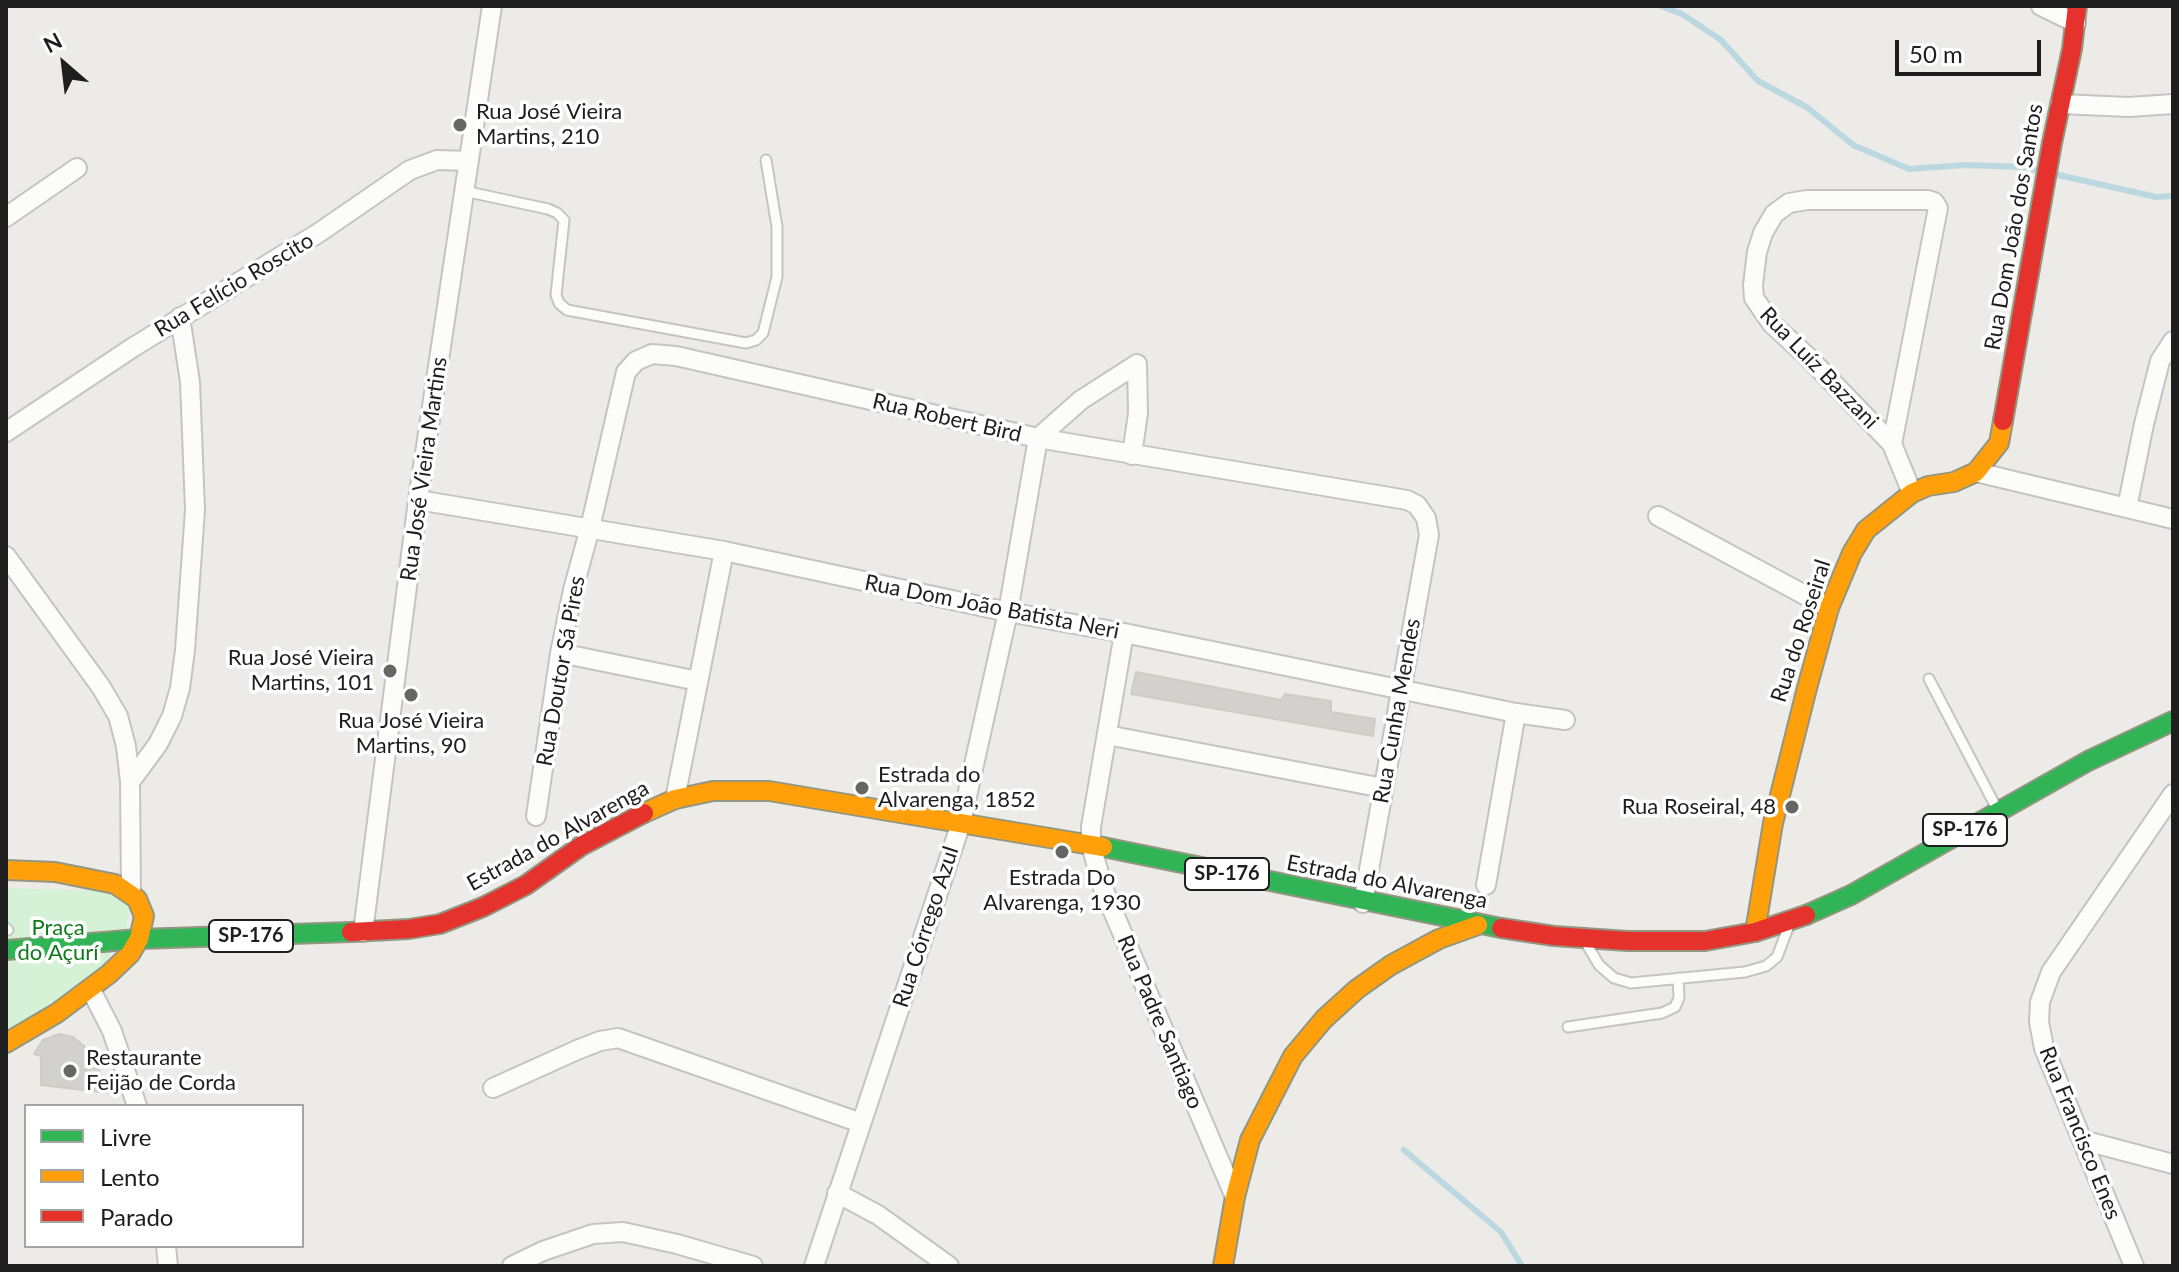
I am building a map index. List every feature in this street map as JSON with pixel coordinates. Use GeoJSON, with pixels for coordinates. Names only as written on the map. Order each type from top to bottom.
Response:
{"type":"FeatureCollection","features":[{"type":"Feature","properties":{"kind":"main road","name":"Rua Dom João dos Santos"},"geometry":{"type":"LineString","coordinates":[[1976,472],[1999,443],[2076,15]]}},
{"type":"Feature","properties":{"kind":"main road","name":"Rua do Roseiral"},"geometry":{"type":"LineString","coordinates":[[1755,932],[1773,823],[1829,608],[1852,553],[1866,530],[1912,493],[1928,486],[1954,482],[1976,472]]}},
{"type":"Feature","properties":{"kind":"main road","name":"Estrada do Alvarenga"},"geometry":{"type":"LineString","coordinates":[[6,950],[139,939],[363,932],[440,924],[526,885],[581,846],[675,799],[713,791],[769,791],[1091,845],[1478,925],[1583,938],[1705,941],[1755,932],[1791,921],[1851,895],[2088,761],[2173,721]]}},
{"type":"Feature","properties":{"kind":"main road"},"geometry":{"type":"LineString","coordinates":[[6,870],[55,872],[115,884],[131,893],[144,916],[139,939],[130,954],[91,990],[6,1043]]}},
{"type":"Feature","properties":{"kind":"main road"},"geometry":{"type":"LineString","coordinates":[[1408,955],[1426,933],[1428,915]]}},
{"type":"Feature","properties":{"kind":"main road"},"geometry":{"type":"LineString","coordinates":[[1223,1266],[1235,1197],[1250,1140],[1293,1056],[1324,1019],[1357,989],[1408,955],[1439,939],[1478,925]]}},
{"type":"Feature","properties":{"kind":"street","name":"Rua José Vieira Martins"},"geometry":{"type":"LineString","coordinates":[[363,932],[418,500],[492,6]]}},
{"type":"Feature","properties":{"kind":"street","name":"Rua Dom João dos Santos"},"geometry":{"type":"LineString","coordinates":[[2041,6],[2076,15]]}},
{"type":"Feature","properties":{"kind":"street"},"geometry":{"type":"LineString","coordinates":[[2060,104],[2129,107],[2173,104]]}},
{"type":"Feature","properties":{"kind":"street","name":"Rua Felício Roscito"},"geometry":{"type":"LineString","coordinates":[[6,432],[180,317],[320,232],[410,170],[437,160],[469,161]]}},
{"type":"Feature","properties":{"kind":"street"},"geometry":{"type":"LineString","coordinates":[[6,217],[77,168]]}},
{"type":"Feature","properties":{"kind":"street","name":"Rua Luíz Bazzani"},"geometry":{"type":"LineString","coordinates":[[1892,444],[1939,212],[1936,204],[1928,200],[1863,199],[1789,203],[1774,214],[1763,233],[1757,252],[1754,298],[1761,311],[1892,444],[1912,493]]}},
{"type":"Feature","properties":{"kind":"street"},"geometry":{"type":"LineString","coordinates":[[130,782],[158,744],[172,716],[180,688],[185,650],[195,510],[190,382],[180,317]]}},
{"type":"Feature","properties":{"kind":"street"},"geometry":{"type":"LineString","coordinates":[[2127,508],[2157,374],[2167,347],[2173,341]]}},
{"type":"Feature","properties":{"kind":"street","name":"Rua Robert Bird"},"geometry":{"type":"LineString","coordinates":[[590,528],[626,372],[636,361],[652,354],[676,356],[1038,438],[1407,500],[1417,505],[1426,518]]}},
{"type":"Feature","properties":{"kind":"street"},"geometry":{"type":"LineString","coordinates":[[1038,438],[1081,400],[1137,364],[1138,413],[1132,455]]}},
{"type":"Feature","properties":{"kind":"street","name":"Rua Córrego Azul"},"geometry":{"type":"LineString","coordinates":[[814,1266],[961,823],[1008,612],[1038,438]]}},
{"type":"Feature","properties":{"kind":"street"},"geometry":{"type":"LineString","coordinates":[[1976,472],[2173,519]]}},
{"type":"Feature","properties":{"kind":"street","name":"Rua Dom João Batista Neri"},"geometry":{"type":"LineString","coordinates":[[418,500],[724,551],[1008,612],[1516,713],[1565,720]]}},
{"type":"Feature","properties":{"kind":"street"},"geometry":{"type":"LineString","coordinates":[[1658,516],[1829,608]]}},
{"type":"Feature","properties":{"kind":"street","name":"Rua Cunha Mendes"},"geometry":{"type":"LineString","coordinates":[[1363,903],[1429,535],[1426,518]]}},
{"type":"Feature","properties":{"kind":"street","name":"Rua Doutor Sá Pires"},"geometry":{"type":"LineString","coordinates":[[536,816],[560,653],[590,528]]}},
{"type":"Feature","properties":{"kind":"street"},"geometry":{"type":"LineString","coordinates":[[675,799],[724,551]]}},
{"type":"Feature","properties":{"kind":"street"},"geometry":{"type":"LineString","coordinates":[[6,556],[101,687],[118,716],[126,746],[130,782],[131,893]]}},
{"type":"Feature","properties":{"kind":"street"},"geometry":{"type":"LineString","coordinates":[[1091,845],[1091,827],[1124,633]]}},
{"type":"Feature","properties":{"kind":"street"},"geometry":{"type":"LineString","coordinates":[[560,653],[698,681]]}},
{"type":"Feature","properties":{"kind":"street"},"geometry":{"type":"LineString","coordinates":[[1486,885],[1516,713]]}},
{"type":"Feature","properties":{"kind":"street"},"geometry":{"type":"LineString","coordinates":[[1107,735],[1383,788]]}},
{"type":"Feature","properties":{"kind":"street","name":"Rua Francisco Enes"},"geometry":{"type":"LineString","coordinates":[[2131,1264],[2044,1048],[2039,1022],[2040,1002],[2051,972],[2173,795]]}},
{"type":"Feature","properties":{"kind":"street","name":"Rua Padre Santiago"},"geometry":{"type":"LineString","coordinates":[[1091,845],[1109,902],[1235,1197]]}},
{"type":"Feature","properties":{"kind":"street"},"geometry":{"type":"LineString","coordinates":[[91,990],[112,1031],[136,1104]]}},
{"type":"Feature","properties":{"kind":"street"},"geometry":{"type":"LineString","coordinates":[[493,1088],[577,1050],[618,1038],[861,1123]]}},
{"type":"Feature","properties":{"kind":"street"},"geometry":{"type":"LineString","coordinates":[[2082,1140],[2173,1164]]}},
{"type":"Feature","properties":{"kind":"street"},"geometry":{"type":"LineString","coordinates":[[837,1193],[878,1215],[949,1266]]}},
{"type":"Feature","properties":{"kind":"street"},"geometry":{"type":"LineString","coordinates":[[512,1266],[543,1251],[593,1234],[623,1232],[753,1266]]}},
{"type":"Feature","properties":{"kind":"lane"},"geometry":{"type":"LineString","coordinates":[[464,191],[548,209],[564,220],[556,295],[567,310],[746,343],[756,340],[763,333],[777,277],[777,227],[766,160]]}},
{"type":"Feature","properties":{"kind":"lane"},"geometry":{"type":"LineString","coordinates":[[1929,679],[1998,812]]}},
{"type":"Feature","properties":{"kind":"lane"},"geometry":{"type":"LineString","coordinates":[[1583,938],[1599,965],[1614,978],[1631,983],[1745,972],[1766,966],[1777,957],[1791,921]]}},
{"type":"Feature","properties":{"kind":"lane"},"geometry":{"type":"LineString","coordinates":[[1568,1027],[1662,1013],[1675,1007],[1679,998],[1678,978]]}},
{"type":"Feature","properties":{"kind":"green space","name":"Praça do Açurí"},"geometry":{"type":"Polygon","coordinates":[[[6,888],[102,891],[122,897],[129,911],[126,930],[94,980],[6,1031],[6,888]]]}},
{"type":"Feature","properties":{"kind":"building"},"geometry":{"type":"Polygon","coordinates":[[[1136,672],[1281,700],[1285,694],[1331,701],[1331,712],[1375,719],[1373,736],[1131,694],[1136,672]]]}},
{"type":"Feature","properties":{"kind":"building","name":"Restaurante Feijão de Corda"},"geometry":{"type":"Polygon","coordinates":[[[59,1034],[73,1037],[92,1053],[108,1093],[41,1085],[41,1056],[34,1054],[43,1040],[59,1034]]]}},
{"type":"Feature","properties":{"kind":"waterway"},"geometry":{"type":"LineString","coordinates":[[1661,6],[1682,14],[1721,40],[1758,81],[1808,108],[1853,145],[1909,169],[1965,165],[2023,167],[2039,171]]}},
{"type":"Feature","properties":{"kind":"waterway"},"geometry":{"type":"LineString","coordinates":[[2054,174],[2156,197],[2173,196]]}},
{"type":"Feature","properties":{"kind":"waterway"},"geometry":{"type":"LineString","coordinates":[[1404,1150],[1501,1232],[1522,1266]]}},
{"type":"Feature","properties":{"kind":"traffic: fast"},"geometry":{"type":"LineString","coordinates":[[1806,915],[1851,895],[2088,761],[2173,721]]}},
{"type":"Feature","properties":{"kind":"traffic: fast"},"geometry":{"type":"LineString","coordinates":[[1103,847],[1501,928]]}},
{"type":"Feature","properties":{"kind":"traffic: fast"},"geometry":{"type":"LineString","coordinates":[[6,950],[139,939],[351,932]]}},
{"type":"Feature","properties":{"kind":"traffic: slow"},"geometry":{"type":"LineString","coordinates":[[1755,932],[1773,823],[1807,688],[1829,608],[1852,553],[1866,530],[1912,493],[1928,486],[1954,482],[1976,472],[1999,443],[2003,421]]}},
{"type":"Feature","properties":{"kind":"traffic: slow"},"geometry":{"type":"LineString","coordinates":[[644,813],[675,799],[713,791],[769,791],[1103,847]]}},
{"type":"Feature","properties":{"kind":"traffic: slow"},"geometry":{"type":"LineString","coordinates":[[6,870],[55,872],[115,884],[137,899],[144,916],[139,939],[130,954],[109,974],[57,1013],[6,1043]]}},
{"type":"Feature","properties":{"kind":"traffic: slow"},"geometry":{"type":"LineString","coordinates":[[1223,1266],[1235,1197],[1250,1140],[1293,1056],[1324,1019],[1357,989],[1391,965],[1439,939],[1478,925]]}},
{"type":"Feature","properties":{"kind":"traffic: jam"},"geometry":{"type":"LineString","coordinates":[[2003,421],[2052,143],[2072,49],[2077,6]]}},
{"type":"Feature","properties":{"kind":"traffic: jam"},"geometry":{"type":"LineString","coordinates":[[351,932],[440,924],[483,907],[526,885],[581,846],[644,813]]}},
{"type":"Feature","properties":{"kind":"traffic: jam"},"geometry":{"type":"LineString","coordinates":[[1501,928],[1554,936],[1628,941],[1705,941],[1755,932],[1806,915]]}},
{"type":"Feature","properties":{"kind":"place","name":"Rua José Vieira Martins, 210"},"geometry":{"type":"Point","coordinates":[460,125]}},
{"type":"Feature","properties":{"kind":"place","name":"Rua José Vieira Martins, 101"},"geometry":{"type":"Point","coordinates":[390,671]}},
{"type":"Feature","properties":{"kind":"place","name":"Rua José Vieira Martins, 90"},"geometry":{"type":"Point","coordinates":[411,695]}},
{"type":"Feature","properties":{"kind":"place","name":"Estrada do Alvarenga, 1852"},"geometry":{"type":"Point","coordinates":[862,788]}},
{"type":"Feature","properties":{"kind":"place","name":"Rua Roseiral, 48"},"geometry":{"type":"Point","coordinates":[1792,807]}},
{"type":"Feature","properties":{"kind":"place","name":"Estrada Do Alvarenga, 1930"},"geometry":{"type":"Point","coordinates":[1062,852]}},
{"type":"Feature","properties":{"kind":"place","name":"Restaurante Feijão de Corda"},"geometry":{"type":"Point","coordinates":[70,1071]}}]}
